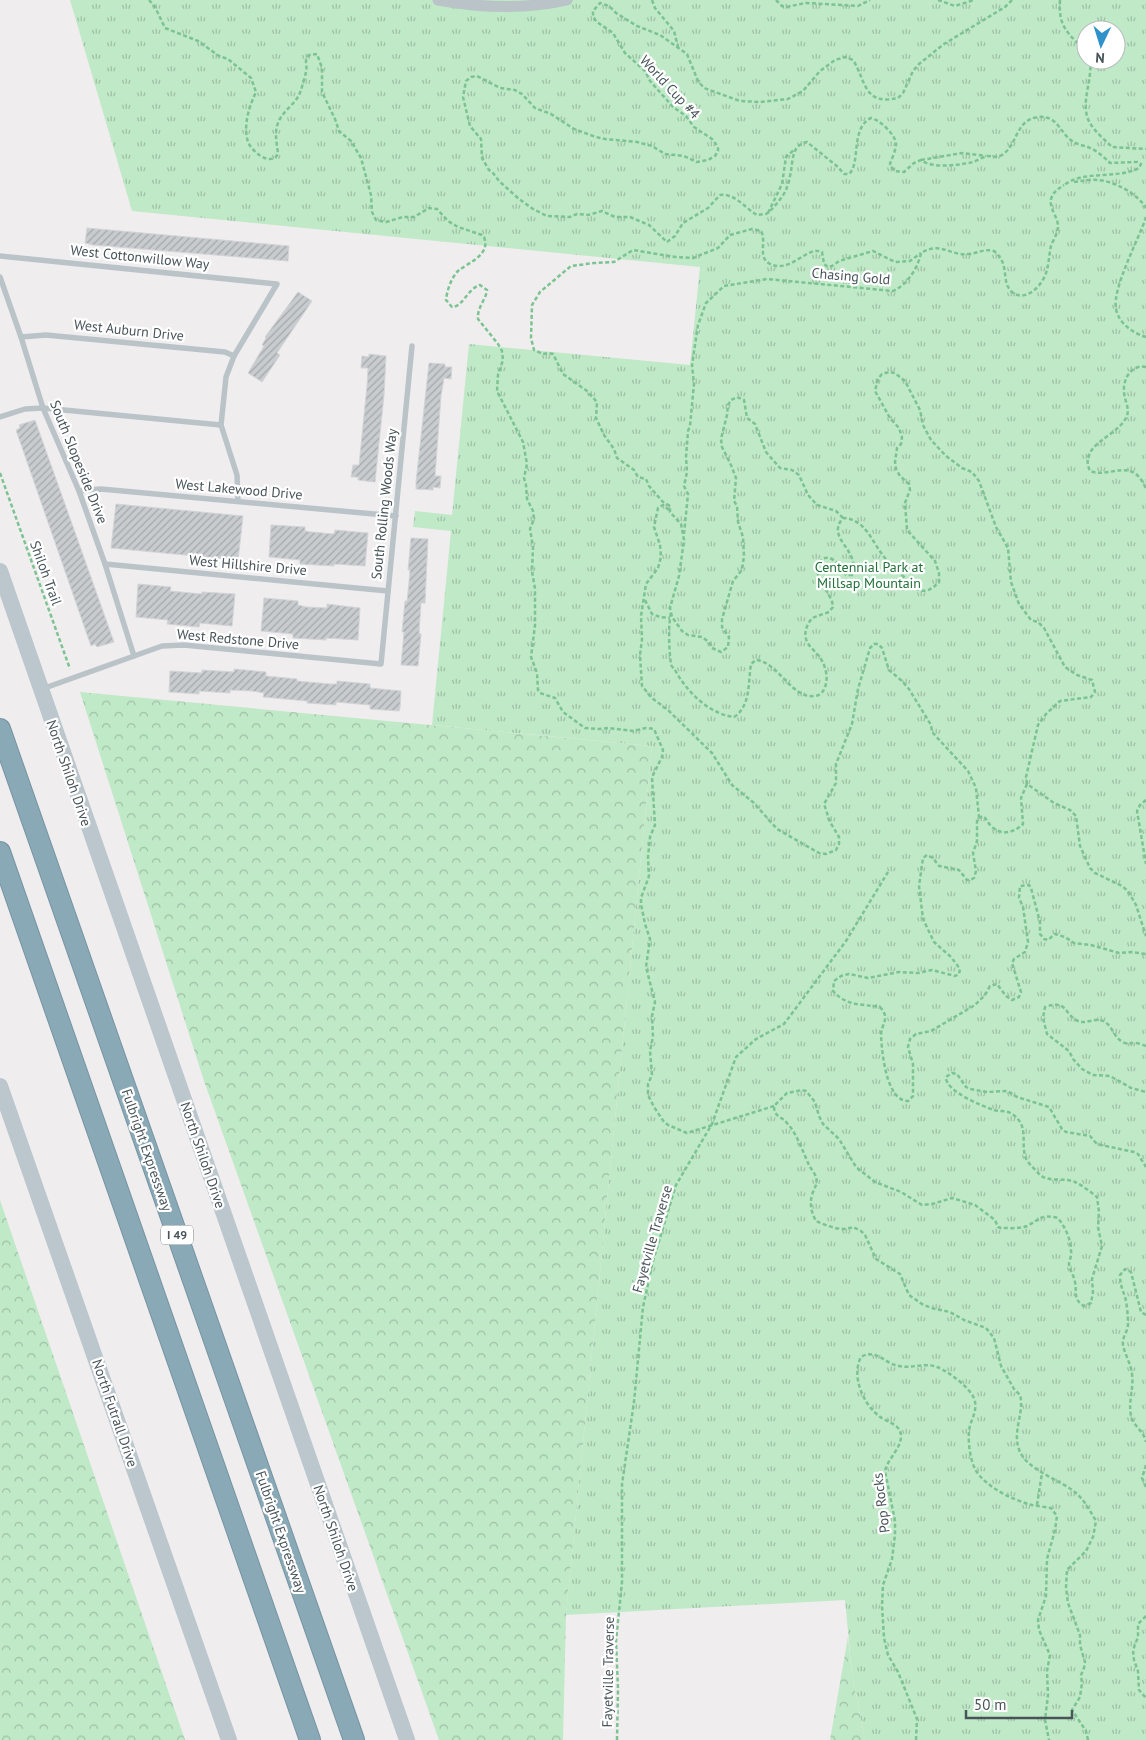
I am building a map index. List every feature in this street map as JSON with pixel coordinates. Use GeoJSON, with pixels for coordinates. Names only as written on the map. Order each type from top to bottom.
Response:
{"type":"FeatureCollection","features":[{"type":"Feature","properties":{"kind":"highway","name":"Fulbright Expressway"},"geometry":{"type":"LineString","coordinates":[[0,729],[354,1740]]}},
{"type":"Feature","properties":{"kind":"highway"},"geometry":{"type":"LineString","coordinates":[[0,852],[310,1740]]}},
{"type":"Feature","properties":{"kind":"main road","name":"North Shiloh Drive"},"geometry":{"type":"LineString","coordinates":[[0,571],[407,1740]]}},
{"type":"Feature","properties":{"kind":"main road","name":"North Futrall Drive"},"geometry":{"type":"LineString","coordinates":[[0,1086],[229,1740]]}},
{"type":"Feature","properties":{"kind":"street"},"geometry":{"type":"LineString","coordinates":[[438,0],[488,7],[520,7],[567,0]]}},
{"type":"Feature","properties":{"kind":"lane","name":"West Cottonwillow Way"},"geometry":{"type":"LineString","coordinates":[[0,256],[276,284],[234,356]]}},
{"type":"Feature","properties":{"kind":"lane","name":"South Slopeside Drive"},"geometry":{"type":"LineString","coordinates":[[0,277],[43,408],[79,491],[105,564],[134,656]]}},
{"type":"Feature","properties":{"kind":"lane","name":"West Auburn Drive"},"geometry":{"type":"LineString","coordinates":[[21,337],[56,336],[224,352],[234,356]]}},
{"type":"Feature","properties":{"kind":"lane","name":"South Rolling Woods Way"},"geometry":{"type":"LineString","coordinates":[[381,664],[412,346]]}},
{"type":"Feature","properties":{"kind":"lane"},"geometry":{"type":"LineString","coordinates":[[234,356],[226,378],[221,425],[237,475],[238,501]]}},
{"type":"Feature","properties":{"kind":"lane"},"geometry":{"type":"LineString","coordinates":[[0,417],[25,409],[43,408],[221,425]]}},
{"type":"Feature","properties":{"kind":"lane","name":"West Lakewood Drive"},"geometry":{"type":"LineString","coordinates":[[79,491],[101,489],[396,516]]}},
{"type":"Feature","properties":{"kind":"lane","name":"West Hillshire Drive"},"geometry":{"type":"LineString","coordinates":[[105,564],[388,591]]}},
{"type":"Feature","properties":{"kind":"lane","name":"West Redstone Drive"},"geometry":{"type":"LineString","coordinates":[[40,690],[162,646],[184,645],[381,664]]}},
{"type":"Feature","properties":{"kind":"path"},"geometry":{"type":"LineString","coordinates":[[149,0],[155,7],[165,28],[202,44],[219,56],[228,59],[251,78],[256,92],[247,115],[246,132],[249,144],[265,159],[273,159],[278,154],[276,131],[278,122],[300,93],[307,71],[306,58],[309,55],[317,54],[322,68],[322,92],[339,131],[351,142],[361,158],[371,195],[372,212],[376,220],[386,222],[403,217],[414,217],[429,208],[437,209],[458,227],[484,237],[486,248],[471,263],[457,272],[447,292],[446,300],[452,307],[456,307],[472,288],[480,285],[484,286],[487,290],[478,318],[502,351],[503,360],[498,376],[497,391],[523,442],[527,464],[524,478],[527,500],[533,511],[534,519],[530,529],[534,547],[532,571],[535,589],[535,625],[531,657],[538,676],[538,690],[540,693],[555,698],[563,712],[585,728],[633,731],[646,728],[654,729],[663,750],[662,757],[652,777],[655,825],[650,837],[648,856],[649,876],[641,898],[641,904],[650,939],[646,967],[654,1002],[651,1021],[653,1037],[650,1051],[653,1067],[648,1084],[648,1095],[664,1122],[683,1133],[694,1131],[774,1106],[787,1093],[806,1091],[815,1102],[818,1116],[823,1124],[839,1139],[856,1167],[875,1182],[901,1192],[922,1205],[952,1198],[975,1205],[995,1220],[998,1227],[1001,1228],[1027,1226],[1039,1218],[1049,1216],[1058,1218],[1064,1226],[1070,1243],[1072,1252],[1069,1265],[1075,1282],[1076,1298],[1084,1306],[1091,1303],[1093,1292],[1092,1279],[1102,1246],[1098,1227],[1099,1212],[1097,1198],[1077,1182],[1048,1179],[1042,1176],[1026,1160],[1024,1131],[1015,1116],[973,1101],[948,1085],[946,1077],[952,1073],[957,1074],[966,1087],[970,1089],[987,1092],[1007,1091],[1017,1097],[1049,1107],[1062,1129],[1066,1132],[1090,1136],[1096,1143],[1119,1150],[1134,1152],[1138,1154],[1146,1167]]}},
{"type":"Feature","properties":{"kind":"path"},"geometry":{"type":"LineString","coordinates":[[652,0],[655,8],[674,31],[678,48],[687,54],[701,85],[740,101],[760,102],[788,100],[803,91],[829,64],[845,57],[853,60],[863,85],[870,93],[880,98],[898,98],[903,93],[913,71],[919,64],[944,44],[1005,7],[1012,0]]}},
{"type":"Feature","properties":{"kind":"path"},"geometry":{"type":"LineString","coordinates":[[776,0],[786,7],[806,3],[858,6],[870,0]]}},
{"type":"Feature","properties":{"kind":"path"},"geometry":{"type":"LineString","coordinates":[[938,0],[955,6],[974,0]]}},
{"type":"Feature","properties":{"kind":"path"},"geometry":{"type":"LineString","coordinates":[[1060,0],[1060,12],[1064,29],[1076,42]]}},
{"type":"Feature","properties":{"kind":"path","name":"World Cup #4"},"geometry":{"type":"LineString","coordinates":[[678,48],[660,35],[629,22],[605,4],[600,4],[593,11],[593,16],[597,22],[613,33],[625,53],[645,71],[659,93],[675,109],[686,116],[694,127],[716,143],[718,151],[715,156],[708,160],[697,162],[684,156],[665,154],[652,146],[637,142],[605,139],[581,132],[565,125],[551,114],[535,108],[519,92],[496,86],[477,76],[471,77],[466,81],[463,97],[470,126],[480,139],[482,158],[489,170],[507,189],[542,214],[570,217],[577,214],[588,215],[602,211],[614,217],[630,217],[649,225],[667,242],[675,236],[683,223],[708,208],[720,195],[726,195],[741,202],[756,216],[768,213]]}},
{"type":"Feature","properties":{"kind":"path"},"geometry":{"type":"LineString","coordinates":[[1091,70],[1086,113],[1091,126],[1112,147],[1146,149]]}},
{"type":"Feature","properties":{"kind":"path"},"geometry":{"type":"LineString","coordinates":[[670,512],[670,506],[663,502],[649,486],[646,479],[638,477],[634,470],[617,458],[614,449],[597,422],[597,402],[587,391],[563,374],[552,354],[543,354],[534,350],[531,338],[532,305],[540,292],[571,266],[594,262],[614,262],[630,251],[636,250],[675,257],[697,257],[718,248],[730,235],[752,229],[761,231],[764,236],[762,252],[764,259],[771,265],[776,266],[792,263],[812,251],[818,250],[822,252],[824,264],[828,267],[839,261],[874,251],[895,262],[910,261],[932,249],[948,249],[964,254],[994,251],[1004,264],[1006,283],[1009,288],[1012,292],[1022,296],[1038,285],[1047,271],[1051,248],[1058,228],[1051,202],[1052,196],[1070,181],[1095,175],[1135,170],[1140,168],[1141,164],[1137,162],[1110,163],[1104,156],[1070,140],[1059,125],[1052,120],[1036,117],[1026,122],[1019,129],[1013,144],[1004,154],[996,158],[962,153],[921,160],[914,163],[904,172],[894,171],[890,164],[896,145],[895,140],[883,124],[875,118],[868,119],[862,124],[856,143],[854,167],[850,174],[844,174],[807,142],[802,143],[796,148],[786,157],[782,184],[768,213]]}},
{"type":"Feature","properties":{"kind":"path"},"geometry":{"type":"LineString","coordinates":[[768,213],[785,190],[791,173],[792,157],[796,148]]}},
{"type":"Feature","properties":{"kind":"path"},"geometry":{"type":"LineString","coordinates":[[921,160],[925,164],[941,166],[968,163],[986,156]]}},
{"type":"Feature","properties":{"kind":"path"},"geometry":{"type":"LineString","coordinates":[[1063,186],[1080,181],[1101,180],[1132,192],[1141,199],[1146,208]]}},
{"type":"Feature","properties":{"kind":"path"},"geometry":{"type":"LineString","coordinates":[[1146,217],[1126,267],[1118,292],[1116,308],[1128,328],[1146,337]]}},
{"type":"Feature","properties":{"kind":"path","name":"Chasing Gold"},"geometry":{"type":"LineString","coordinates":[[671,613],[670,608],[682,557],[688,494],[684,486],[694,384],[692,365],[698,325],[706,303],[724,286],[767,279],[893,291],[904,284],[916,266],[921,254]]}},
{"type":"Feature","properties":{"kind":"path"},"geometry":{"type":"LineString","coordinates":[[1146,367],[1138,366],[1132,369],[1127,376],[1124,390],[1128,412],[1126,419],[1092,448],[1087,454],[1086,463],[1090,470],[1097,473],[1124,469],[1132,472],[1140,478],[1146,489]]}},
{"type":"Feature","properties":{"kind":"path"},"geometry":{"type":"LineString","coordinates":[[671,613],[678,628],[685,633],[702,637],[716,650],[721,652],[728,647],[729,637],[722,627],[722,619],[729,590],[733,581],[742,570],[744,560],[743,537],[738,522],[737,506],[734,502],[736,478],[722,447],[721,438],[728,404],[733,398],[737,397],[744,400],[747,418],[755,424],[766,452],[780,468],[792,470],[799,475],[808,495],[816,505],[836,511],[843,518],[849,518],[866,530],[884,557],[916,589],[926,591],[933,588],[939,582],[935,561],[906,530],[905,503],[910,490],[909,484],[896,470],[895,462],[897,448],[901,444],[900,428],[890,418],[875,391],[878,379],[882,374],[896,372],[901,376],[917,403],[923,425],[931,440],[946,456],[962,468],[972,472],[979,480],[996,527],[1008,548],[1011,582],[1019,604],[1031,620],[1038,622],[1044,628],[1065,667],[1071,672],[1092,680],[1094,686],[1095,692],[1091,697],[1060,701],[1046,714],[1038,725],[1026,776],[1027,784],[1021,798],[1023,824],[1016,830],[1006,833],[992,827],[983,816],[979,817]]}},
{"type":"Feature","properties":{"kind":"path","name":"Shiloh Trail"},"geometry":{"type":"LineString","coordinates":[[0,474],[73,679]]}},
{"type":"Feature","properties":{"kind":"path"},"geometry":{"type":"LineString","coordinates":[[683,535],[681,524],[670,512],[663,505],[658,508],[654,527],[660,545],[661,557],[658,568],[646,584],[641,616],[642,638],[640,655],[642,686],[652,698],[669,711],[712,753],[732,785],[754,803],[777,829],[819,853],[832,853],[836,850],[839,844],[839,837],[830,822],[824,804],[836,783],[836,764],[852,724],[858,689],[870,648],[874,644],[880,646],[889,670],[908,689],[931,725],[932,732],[968,771],[976,788],[979,817],[977,822],[977,841],[973,853],[976,871],[974,878],[967,880],[959,870],[939,866],[933,858],[927,856],[922,861],[920,886],[923,920],[934,942],[951,957],[960,969],[959,974],[956,976],[932,970],[918,973],[899,972],[868,978],[849,974],[838,978],[832,984],[833,991],[845,1001],[856,1005],[880,1007],[884,1012],[886,1020],[881,1035],[886,1068],[892,1089],[897,1098],[908,1101],[913,1096],[913,1064],[908,1043],[916,1034],[928,1032],[974,1005],[990,986],[997,984],[1006,996],[1012,1000],[1019,997],[1021,992],[1012,963],[1014,959],[1025,952],[1028,942],[1023,907],[1019,898],[1020,886],[1029,885],[1031,888],[1040,922],[1040,934],[1044,939],[1048,940],[1055,934],[1060,934],[1074,943],[1091,945],[1119,953],[1146,954]]}},
{"type":"Feature","properties":{"kind":"path"},"geometry":{"type":"LineString","coordinates":[[671,613],[669,641],[671,664],[690,692],[712,710],[734,717],[741,713],[745,707],[750,684],[751,664],[756,660],[763,660],[789,684],[809,697],[823,693],[826,683],[825,668],[818,655],[808,644],[806,630],[812,618],[829,612],[833,608],[832,598],[817,572],[818,564],[823,559],[829,558],[836,562],[846,574],[852,575],[849,550],[837,532],[837,525],[843,518]]}},
{"type":"Feature","properties":{"kind":"path"},"geometry":{"type":"LineString","coordinates":[[645,599],[652,614],[670,618]]}},
{"type":"Feature","properties":{"kind":"path"},"geometry":{"type":"LineString","coordinates":[[1027,784],[1054,803],[1070,810],[1076,816],[1080,846],[1090,868],[1095,873],[1122,886],[1128,891],[1136,905],[1146,936]]}},
{"type":"Feature","properties":{"kind":"path"},"geometry":{"type":"LineString","coordinates":[[1146,800],[1137,811],[1146,864]]}},
{"type":"Feature","properties":{"kind":"path","name":"Fayetville Traverse"},"geometry":{"type":"LineString","coordinates":[[617,1740],[618,1689],[616,1642],[622,1582],[622,1484],[634,1402],[643,1307],[653,1261],[676,1185],[712,1124],[736,1057],[756,1039],[784,1024],[846,941],[888,872]]}},
{"type":"Feature","properties":{"kind":"path"},"geometry":{"type":"LineString","coordinates":[[1146,1046],[1124,1043],[1118,1039],[1108,1024],[1100,1020],[1076,1021],[1066,1009],[1058,1005],[1045,1007],[1043,1010],[1047,1034],[1069,1051],[1077,1064],[1086,1072],[1096,1076],[1110,1076],[1131,1088],[1146,1092]]}},
{"type":"Feature","properties":{"kind":"path"},"geometry":{"type":"LineString","coordinates":[[774,1106],[775,1113],[786,1121],[816,1176],[816,1187],[812,1193],[811,1204],[811,1212],[816,1221],[836,1228],[848,1229],[853,1227],[861,1231],[876,1259],[900,1274],[909,1294],[931,1308],[950,1312],[964,1320],[986,1328],[992,1335],[1000,1362],[1014,1389],[1020,1395],[1021,1400],[1016,1428],[1019,1450],[1042,1473],[1075,1492],[1086,1504],[1096,1521],[1093,1536],[1083,1556],[1073,1562],[1068,1570],[1066,1588],[1070,1612],[1080,1635],[1085,1662],[1081,1675],[1080,1697],[1072,1710],[1086,1731],[1088,1740]]}},
{"type":"Feature","properties":{"kind":"path"},"geometry":{"type":"LineString","coordinates":[[1146,1315],[1142,1312],[1136,1297],[1131,1272],[1125,1269],[1120,1275],[1120,1285],[1125,1297],[1128,1323],[1122,1343],[1132,1371],[1133,1385],[1129,1400],[1131,1414],[1133,1422],[1143,1433],[1146,1442]]}},
{"type":"Feature","properties":{"kind":"path","name":"Pop Rocks"},"geometry":{"type":"LineString","coordinates":[[916,1740],[916,1719],[898,1672],[885,1648],[882,1606],[883,1586],[892,1559],[896,1535],[885,1471],[889,1460],[898,1447],[901,1435],[895,1425],[879,1416],[867,1401],[859,1385],[858,1366],[861,1357],[867,1354],[876,1355],[899,1366],[920,1364],[936,1366],[967,1387],[976,1401],[975,1413],[969,1433],[970,1452],[976,1470],[997,1489],[1014,1499],[1051,1508],[1057,1516],[1047,1559],[1046,1596],[1038,1620],[1050,1655],[1047,1671],[1048,1695],[1045,1720],[1050,1740]]}},
{"type":"Feature","properties":{"kind":"path"},"geometry":{"type":"LineString","coordinates":[[1146,1465],[1142,1478],[1146,1487]]}},
{"type":"Feature","properties":{"kind":"path"},"geometry":{"type":"LineString","coordinates":[[1038,1506],[1042,1473]]}},
{"type":"Feature","properties":{"kind":"path"},"geometry":{"type":"LineString","coordinates":[[1146,1616],[1138,1624],[1138,1637],[1133,1655],[1138,1671],[1139,1690],[1146,1698]]}},
{"type":"Feature","properties":{"kind":"green space","name":"Centennial Park at Millsap Mountain"},"geometry":{"type":"Polygon","coordinates":[[[70,0],[1146,0],[1146,1740],[865,1740],[852,1673],[845,1600],[566,1615],[652,746],[432,725],[451,531],[413,527],[415,511],[452,515],[469,344],[690,365],[700,267],[132,211],[70,0]]]}},
{"type":"Feature","properties":{"kind":"green space"},"geometry":{"type":"Polygon","coordinates":[[[80,692],[652,746],[566,1615],[563,1740],[439,1740],[204,1081],[80,692]]]}},
{"type":"Feature","properties":{"kind":"green space"},"geometry":{"type":"Polygon","coordinates":[[[0,1200],[185,1740],[0,1740],[0,1200]]]}},
{"type":"Feature","properties":{"kind":"green space"},"geometry":{"type":"Polygon","coordinates":[[[848,1637],[852,1673],[865,1740],[830,1740],[848,1637]]]}},
{"type":"Feature","properties":{"kind":"building"},"geometry":{"type":"Polygon","coordinates":[[[87,228],[289,246],[288,261],[93,245],[85,243],[87,228]]]}},
{"type":"Feature","properties":{"kind":"building"},"geometry":{"type":"Polygon","coordinates":[[[298,292],[312,301],[277,353],[280,355],[262,382],[248,373],[264,346],[262,345],[265,337],[298,292]]]}},
{"type":"Feature","properties":{"kind":"building"},"geometry":{"type":"Polygon","coordinates":[[[369,354],[386,356],[375,482],[358,480],[358,477],[351,477],[353,465],[359,465],[367,386],[368,368],[361,368],[362,356],[369,357],[369,354]]]}},
{"type":"Feature","properties":{"kind":"building"},"geometry":{"type":"Polygon","coordinates":[[[429,363],[445,364],[445,367],[452,367],[451,379],[444,378],[441,396],[435,476],[441,476],[440,488],[433,487],[433,490],[416,489],[429,363]]]}},
{"type":"Feature","properties":{"kind":"building"},"geometry":{"type":"Polygon","coordinates":[[[35,420],[114,642],[97,647],[95,644],[91,646],[16,430],[20,428],[19,425],[35,420]]]}},
{"type":"Feature","properties":{"kind":"building"},"geometry":{"type":"Polygon","coordinates":[[[116,504],[243,516],[238,560],[111,548],[116,504]]]}},
{"type":"Feature","properties":{"kind":"building"},"geometry":{"type":"Polygon","coordinates":[[[271,525],[305,527],[305,531],[334,534],[335,530],[368,533],[365,566],[300,564],[300,560],[269,557],[271,525]]]}},
{"type":"Feature","properties":{"kind":"building"},"geometry":{"type":"Polygon","coordinates":[[[411,538],[428,539],[425,603],[421,603],[418,666],[401,665],[404,632],[402,632],[409,582],[410,570],[408,570],[411,538]]]}},
{"type":"Feature","properties":{"kind":"building"},"geometry":{"type":"Polygon","coordinates":[[[138,584],[171,587],[170,591],[202,594],[202,592],[235,594],[232,626],[200,623],[199,627],[167,624],[168,620],[136,617],[138,584]]]}},
{"type":"Feature","properties":{"kind":"building"},"geometry":{"type":"Polygon","coordinates":[[[264,598],[298,601],[298,605],[306,607],[327,608],[327,604],[360,608],[358,640],[293,638],[293,634],[261,631],[264,598]]]}},
{"type":"Feature","properties":{"kind":"building"},"geometry":{"type":"Polygon","coordinates":[[[234,669],[266,672],[266,676],[297,679],[297,681],[337,684],[337,681],[370,684],[370,688],[401,691],[400,708],[399,711],[370,709],[370,705],[336,702],[336,705],[307,703],[307,701],[263,697],[264,693],[252,691],[230,690],[230,693],[199,691],[199,694],[169,692],[170,671],[234,672],[234,669]]]}}]}
